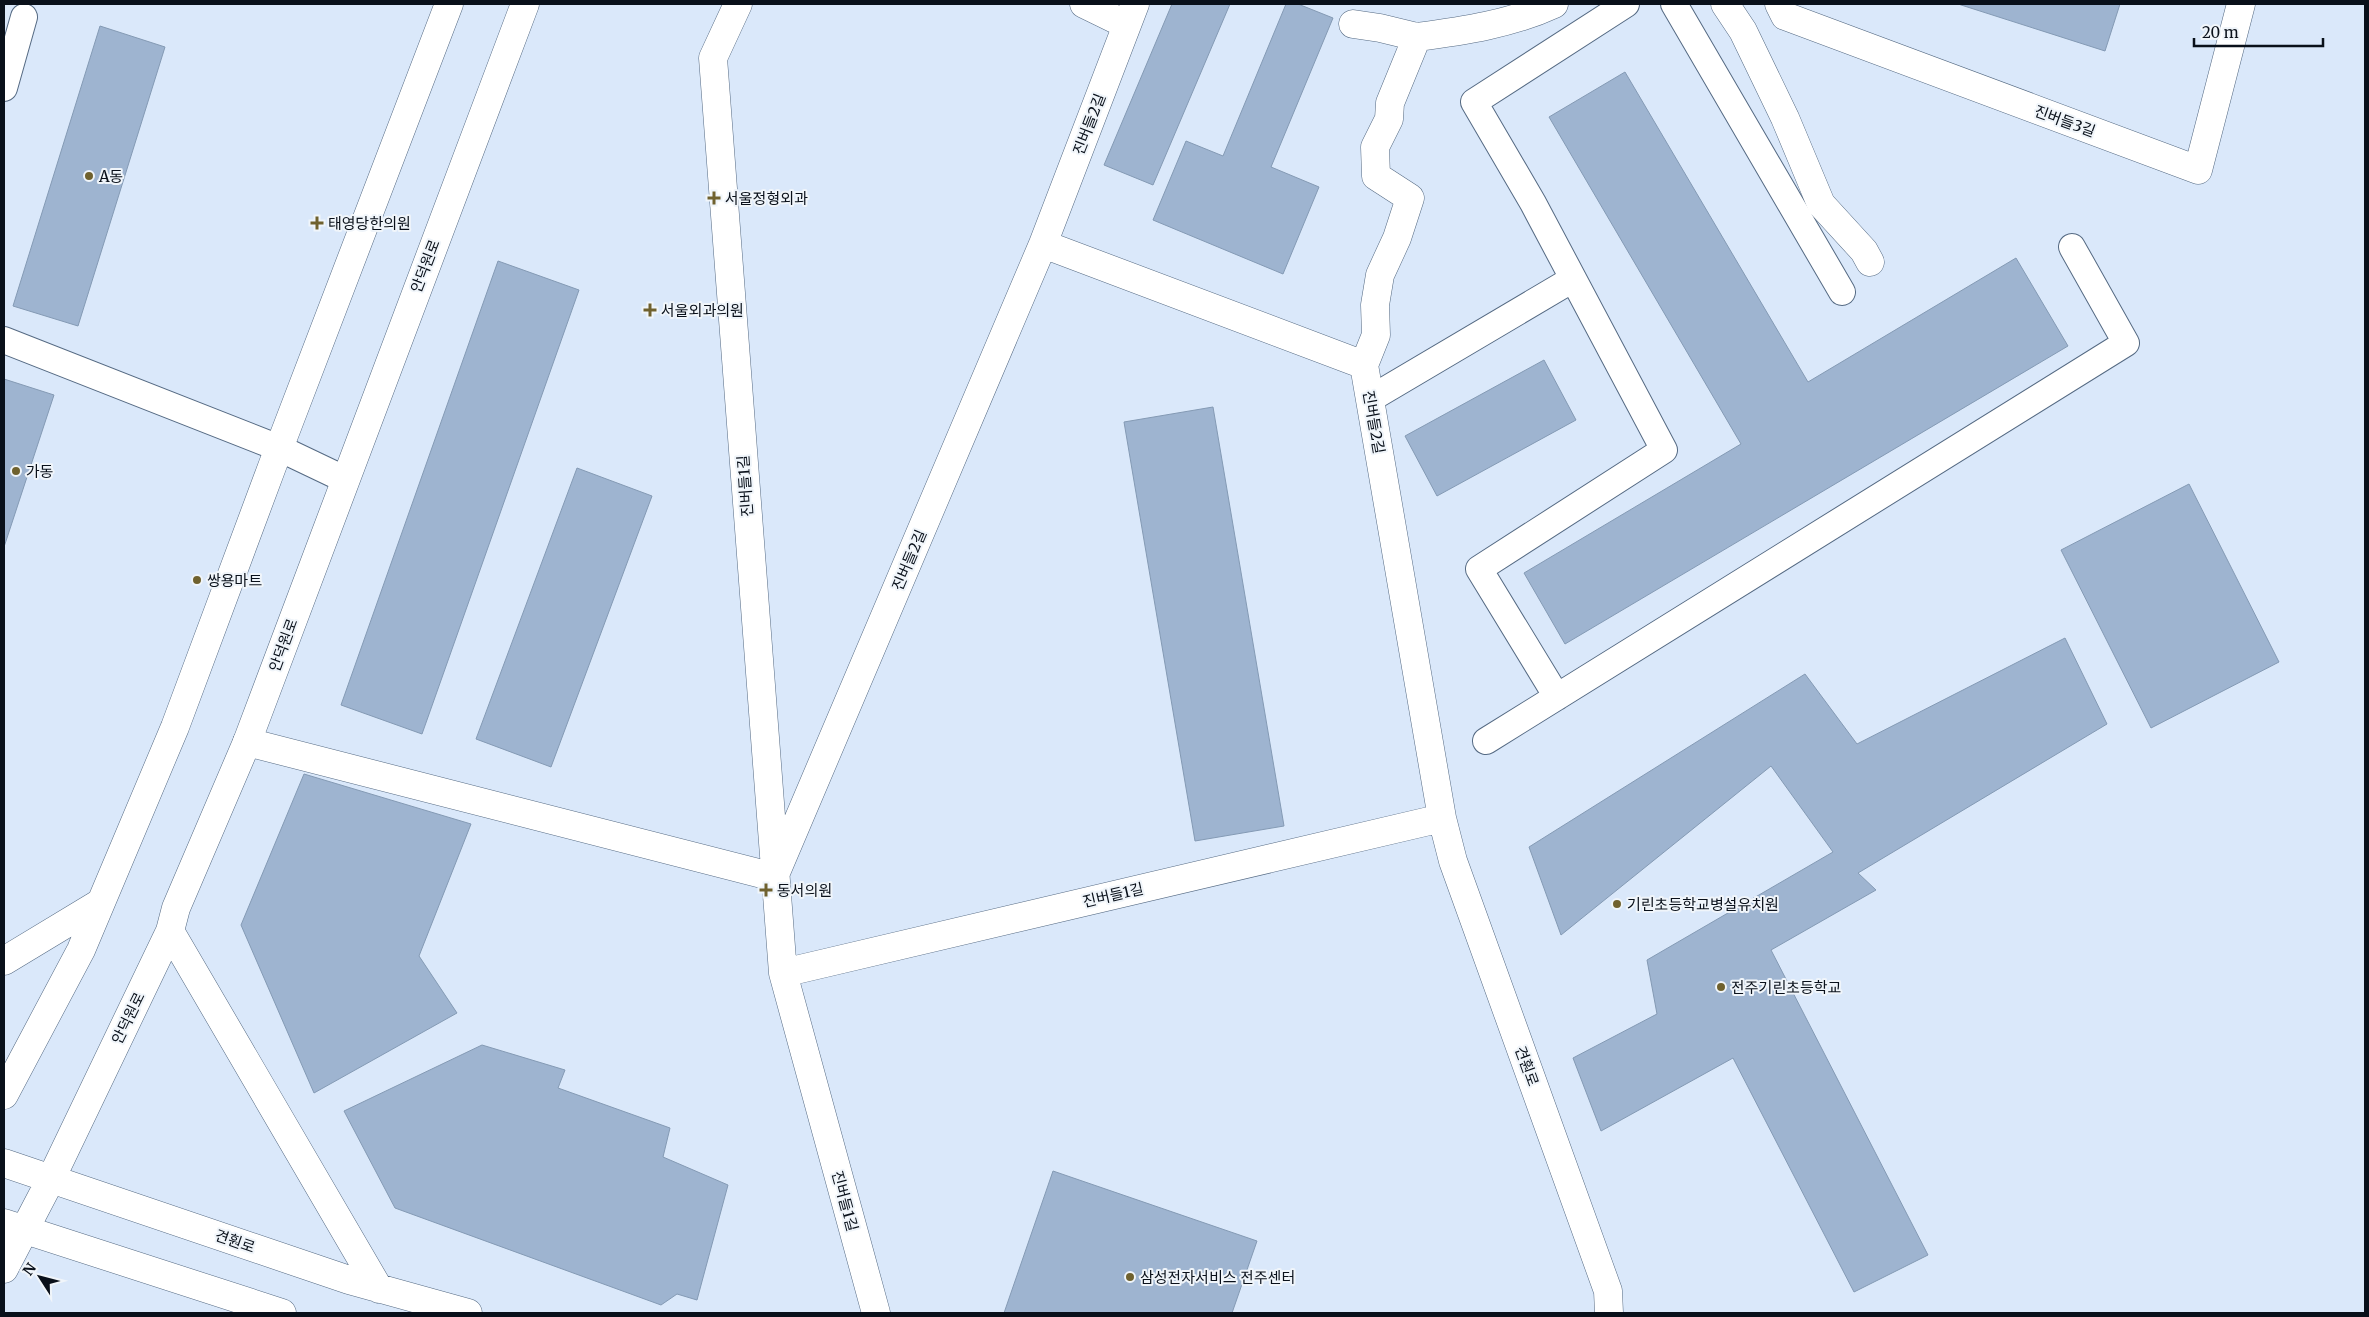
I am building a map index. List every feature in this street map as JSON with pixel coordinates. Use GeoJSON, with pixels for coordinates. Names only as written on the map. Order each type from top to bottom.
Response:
{"type":"FeatureCollection","features":[{"type":"Feature","properties":{"kind":"street"},"geometry":{"type":"LineString","coordinates":[[4,1095],[82,950],[175,727],[279,448],[449,4]]}},
{"type":"Feature","properties":{"kind":"street","name":"안덕원로"},"geometry":{"type":"LineString","coordinates":[[4,1269],[14,1226],[51,1179],[170,931],[176,908],[247,742],[344,479],[525,4]]}},
{"type":"Feature","properties":{"kind":"street","name":"진버들1길"},"geometry":{"type":"LineString","coordinates":[[738,4],[713,58],[774,877],[783,973],[876,1313]]}},
{"type":"Feature","properties":{"kind":"street"},"geometry":{"type":"LineString","coordinates":[[1084,4],[1131,14]]}},
{"type":"Feature","properties":{"kind":"street"},"geometry":{"type":"LineString","coordinates":[[1353,24],[1417,37],[1495,24],[1554,4]]}},
{"type":"Feature","properties":{"kind":"street"},"geometry":{"type":"LineString","coordinates":[[1725,4],[1743,31],[1821,204],[1864,251],[1870,262]]}},
{"type":"Feature","properties":{"kind":"street","name":"진버들3길"},"geometry":{"type":"LineString","coordinates":[[1779,4],[1784,16],[2198,170],[2241,4]]}},
{"type":"Feature","properties":{"kind":"street","name":"진버들2길"},"geometry":{"type":"LineString","coordinates":[[774,877],[1043,244],[1131,14]]}},
{"type":"Feature","properties":{"kind":"street"},"geometry":{"type":"LineString","coordinates":[[1043,244],[1364,365],[1376,335],[1375,305],[1380,275],[1397,238],[1410,198],[1376,176],[1375,147],[1389,119],[1390,103],[1417,37]]}},
{"type":"Feature","properties":{"kind":"street","name":"진버들2길"},"geometry":{"type":"LineString","coordinates":[[1364,365],[1442,818]]}},
{"type":"Feature","properties":{"kind":"street"},"geometry":{"type":"LineString","coordinates":[[247,742],[774,877]]}},
{"type":"Feature","properties":{"kind":"street","name":"진버들1길"},"geometry":{"type":"LineString","coordinates":[[783,973],[1442,818]]}},
{"type":"Feature","properties":{"kind":"street","name":"견훤로"},"geometry":{"type":"LineString","coordinates":[[1442,818],[1453,861],[1608,1291],[1609,1313]]}},
{"type":"Feature","properties":{"kind":"street"},"geometry":{"type":"LineString","coordinates":[[4,961],[100,904]]}},
{"type":"Feature","properties":{"kind":"street"},"geometry":{"type":"LineString","coordinates":[[170,931],[379,1289]]}},
{"type":"Feature","properties":{"kind":"street","name":"견훤로"},"geometry":{"type":"LineString","coordinates":[[4,1163],[379,1289],[468,1313]]}},
{"type":"Feature","properties":{"kind":"street"},"geometry":{"type":"LineString","coordinates":[[14,1226],[282,1313]]}},
{"type":"Feature","properties":{"kind":"lane"},"geometry":{"type":"LineString","coordinates":[[1557,697],[1479,569],[1664,450],[1533,203],[1474,102],[1626,4]]}},
{"type":"Feature","properties":{"kind":"lane"},"geometry":{"type":"LineString","coordinates":[[1674,4],[1842,292]]}},
{"type":"Feature","properties":{"kind":"lane"},"geometry":{"type":"LineString","coordinates":[[4,88],[24,18]]}},
{"type":"Feature","properties":{"kind":"lane"},"geometry":{"type":"LineString","coordinates":[[1486,741],[2126,343],[2072,247]]}},
{"type":"Feature","properties":{"kind":"lane"},"geometry":{"type":"LineString","coordinates":[[1370,398],[1573,278]]}},
{"type":"Feature","properties":{"kind":"lane"},"geometry":{"type":"LineString","coordinates":[[4,340],[279,448],[344,479]]}},
{"type":"Feature","properties":{"kind":"building"},"geometry":{"type":"Polygon","coordinates":[[[1172,4],[1230,4],[1153,185],[1104,165],[1172,4]]]}},
{"type":"Feature","properties":{"kind":"building"},"geometry":{"type":"Polygon","coordinates":[[[1286,4],[1298,4],[1333,18],[1271,167],[1319,187],[1283,274],[1153,220],[1186,141],[1223,156],[1286,4]]]}},
{"type":"Feature","properties":{"kind":"building"},"geometry":{"type":"Polygon","coordinates":[[[1958,4],[2120,4],[2105,51],[1958,4]]]}},
{"type":"Feature","properties":{"kind":"building","name":"A동"},"geometry":{"type":"Polygon","coordinates":[[[100,26],[165,47],[78,326],[13,306],[100,26]]]}},
{"type":"Feature","properties":{"kind":"building"},"geometry":{"type":"Polygon","coordinates":[[[1625,72],[1808,382],[2016,258],[2068,346],[1565,644],[1524,573],[1741,444],[1549,117],[1625,72]]]}},
{"type":"Feature","properties":{"kind":"building"},"geometry":{"type":"Polygon","coordinates":[[[498,261],[579,290],[422,734],[341,705],[498,261]]]}},
{"type":"Feature","properties":{"kind":"building"},"geometry":{"type":"Polygon","coordinates":[[[1544,360],[1576,420],[1437,496],[1405,436],[1544,360]]]}},
{"type":"Feature","properties":{"kind":"building","name":"가동"},"geometry":{"type":"Polygon","coordinates":[[[4,379],[54,395],[4,547],[4,379]]]}},
{"type":"Feature","properties":{"kind":"building"},"geometry":{"type":"Polygon","coordinates":[[[1213,407],[1284,826],[1195,841],[1124,422],[1213,407]]]}},
{"type":"Feature","properties":{"kind":"building"},"geometry":{"type":"Polygon","coordinates":[[[577,468],[652,496],[551,767],[476,739],[577,468]]]}},
{"type":"Feature","properties":{"kind":"building"},"geometry":{"type":"Polygon","coordinates":[[[2189,484],[2279,662],[2151,728],[2061,550],[2189,484]]]}},
{"type":"Feature","properties":{"kind":"building","name":"전주기린초등학교"},"geometry":{"type":"Polygon","coordinates":[[[2065,638],[2107,724],[1858,873],[1876,890],[1771,950],[1928,1255],[1854,1292],[1733,1058],[1601,1131],[1573,1058],[1657,1014],[1647,960],[1833,852],[1771,766],[1561,935],[1529,847],[1805,674],[1857,744],[2065,638]]]}},
{"type":"Feature","properties":{"kind":"building"},"geometry":{"type":"Polygon","coordinates":[[[304,774],[471,824],[419,956],[457,1013],[314,1093],[241,925],[304,774]]]}},
{"type":"Feature","properties":{"kind":"building"},"geometry":{"type":"Polygon","coordinates":[[[482,1045],[565,1070],[558,1088],[670,1128],[663,1157],[728,1185],[697,1300],[677,1294],[661,1305],[395,1208],[344,1111],[482,1045]]]}},
{"type":"Feature","properties":{"kind":"building","name":"삼성전자서비스 전주센터"},"geometry":{"type":"Polygon","coordinates":[[[1053,1171],[1257,1241],[1232,1313],[1004,1313],[1053,1171]]]}},
{"type":"Feature","properties":{"kind":"place","name":"A동"},"geometry":{"type":"Point","coordinates":[89,176]}},
{"type":"Feature","properties":{"kind":"place","name":"서울정형외과"},"geometry":{"type":"Point","coordinates":[714,198]}},
{"type":"Feature","properties":{"kind":"place","name":"태영당한의원"},"geometry":{"type":"Point","coordinates":[317,223]}},
{"type":"Feature","properties":{"kind":"place","name":"서울외과의원"},"geometry":{"type":"Point","coordinates":[650,310]}},
{"type":"Feature","properties":{"kind":"place","name":"가동"},"geometry":{"type":"Point","coordinates":[16,471]}},
{"type":"Feature","properties":{"kind":"place","name":"쌍용마트"},"geometry":{"type":"Point","coordinates":[197,580]}},
{"type":"Feature","properties":{"kind":"place","name":"동서의원"},"geometry":{"type":"Point","coordinates":[766,890]}},
{"type":"Feature","properties":{"kind":"place","name":"기린초등학교병설유치원"},"geometry":{"type":"Point","coordinates":[1617,904]}},
{"type":"Feature","properties":{"kind":"place","name":"전주기린초등학교"},"geometry":{"type":"Point","coordinates":[1721,987]}},
{"type":"Feature","properties":{"kind":"place","name":"삼성전자서비스 전주센터"},"geometry":{"type":"Point","coordinates":[1130,1277]}}]}
